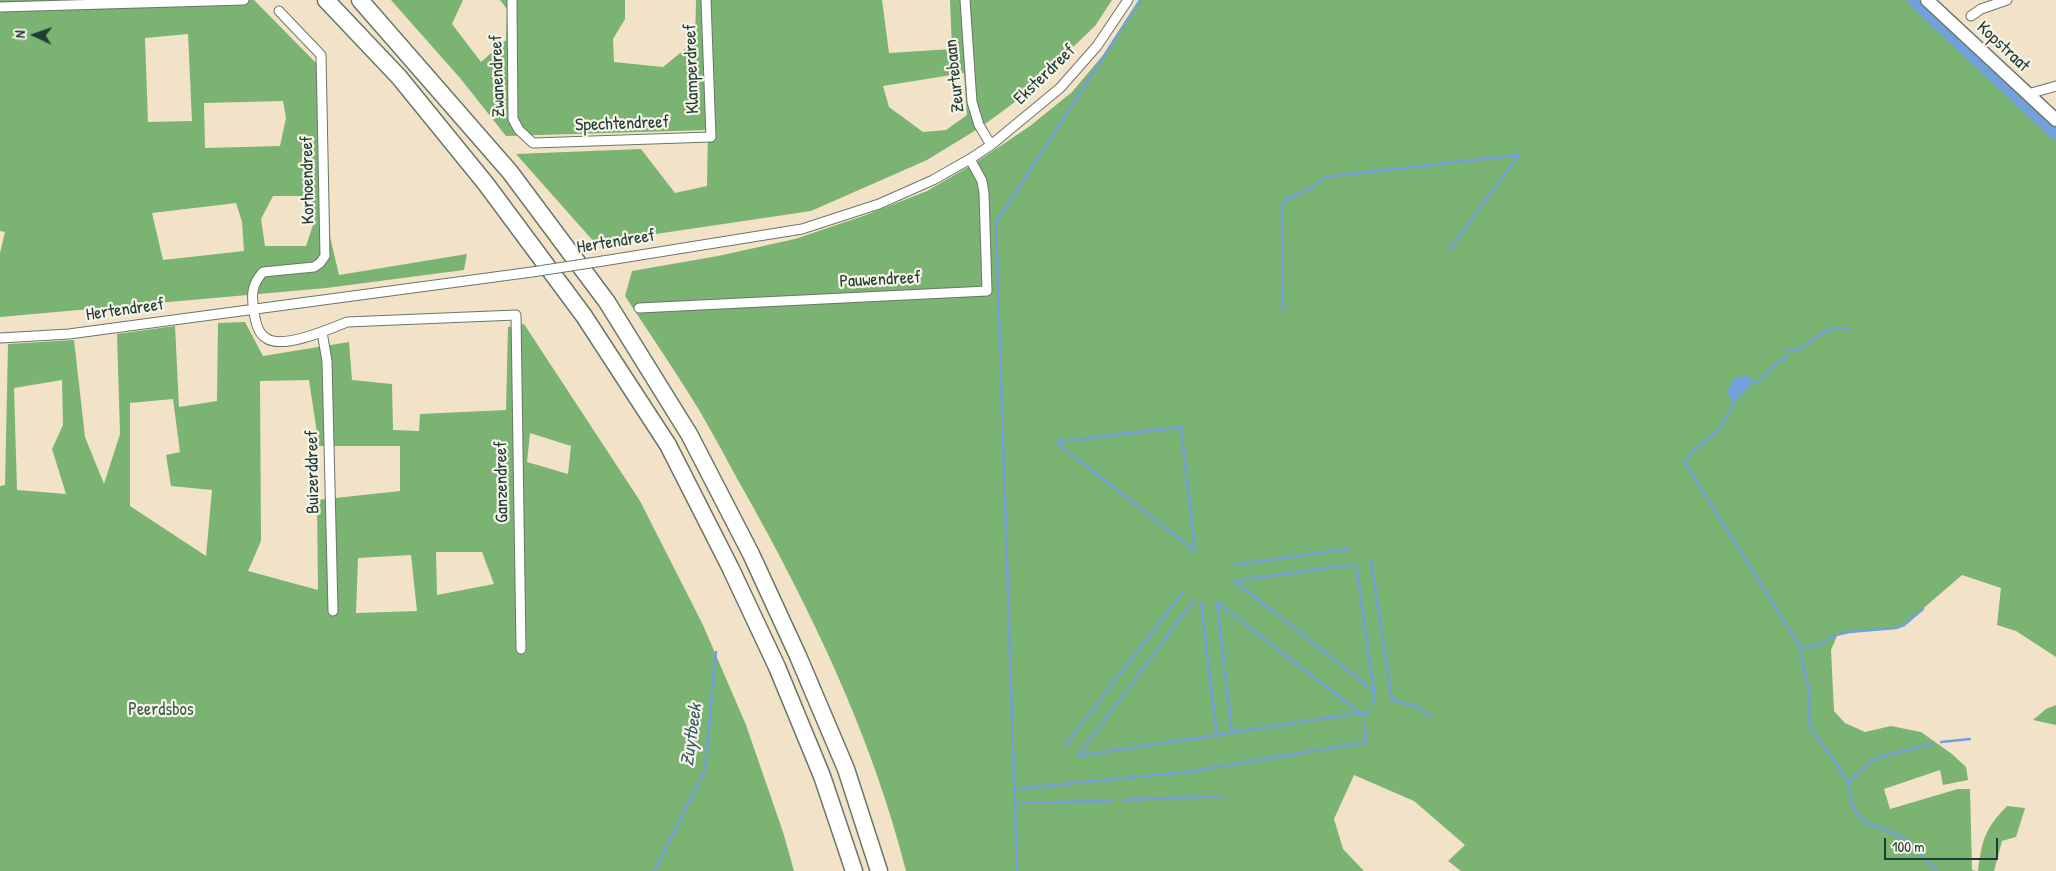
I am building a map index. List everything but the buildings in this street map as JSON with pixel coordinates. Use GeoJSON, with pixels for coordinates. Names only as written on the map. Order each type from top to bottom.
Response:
{"type":"FeatureCollection","features":[{"type":"Feature","properties":{"kind":"highway"},"geometry":{"type":"LineString","coordinates":[[326,0],[399,77],[486,184],[584,316],[668,445],[730,567],[777,667],[822,776],[854,871]]}},
{"type":"Feature","properties":{"kind":"highway"},"geometry":{"type":"LineString","coordinates":[[360,0],[510,172],[607,302],[689,434],[751,554],[798,656],[846,769],[879,871]]}},
{"type":"Feature","properties":{"kind":"main road","name":"Kopstraat"},"geometry":{"type":"LineString","coordinates":[[1927,0],[2056,120]]}},
{"type":"Feature","properties":{"kind":"street"},"geometry":{"type":"LineString","coordinates":[[0,7],[16,3],[244,0]]}},
{"type":"Feature","properties":{"kind":"street","name":"Zwanendreef"},"geometry":{"type":"LineString","coordinates":[[512,0],[513,119],[519,130],[533,143]]}},
{"type":"Feature","properties":{"kind":"street","name":"Klamperdreef"},"geometry":{"type":"LineString","coordinates":[[706,0],[711,137]]}},
{"type":"Feature","properties":{"kind":"street","name":"Zeurtebaan"},"geometry":{"type":"LineString","coordinates":[[965,0],[972,102],[979,125],[990,144]]}},
{"type":"Feature","properties":{"kind":"street","name":"Eksterdreef"},"geometry":{"type":"LineString","coordinates":[[970,159],[1060,88],[1097,46],[1128,0]]}},
{"type":"Feature","properties":{"kind":"street"},"geometry":{"type":"LineString","coordinates":[[1971,16],[1981,9],[2007,0]]}},
{"type":"Feature","properties":{"kind":"street","name":"Korhoendreef"},"geometry":{"type":"LineString","coordinates":[[253,309],[255,281],[263,272],[314,267],[325,256],[321,55],[279,11]]}},
{"type":"Feature","properties":{"kind":"street"},"geometry":{"type":"LineString","coordinates":[[2028,94],[2056,86]]}},
{"type":"Feature","properties":{"kind":"street","name":"Spechtendreef"},"geometry":{"type":"LineString","coordinates":[[533,143],[711,137]]}},
{"type":"Feature","properties":{"kind":"street","name":"Hertendreef"},"geometry":{"type":"LineString","coordinates":[[0,338],[69,334],[532,272],[802,229],[878,204],[933,180],[970,159]]}},
{"type":"Feature","properties":{"kind":"street","name":"Pauwendreef"},"geometry":{"type":"LineString","coordinates":[[639,308],[988,290],[984,193],[982,181],[970,159]]}},
{"type":"Feature","properties":{"kind":"street"},"geometry":{"type":"LineString","coordinates":[[253,309],[257,328],[266,338],[277,342],[285,342],[322,332]]}},
{"type":"Feature","properties":{"kind":"street","name":"Ganzendreef"},"geometry":{"type":"LineString","coordinates":[[322,332],[347,322],[516,315],[521,649]]}},
{"type":"Feature","properties":{"kind":"street","name":"Buizerddreef"},"geometry":{"type":"LineString","coordinates":[[322,332],[327,361],[333,611]]}},
{"type":"Feature","properties":{"kind":"green space"},"geometry":{"type":"Polygon","coordinates":[[[0,0],[254,0],[322,69],[326,220],[339,275],[467,254],[464,270],[326,288],[0,317],[0,253],[5,232],[0,231],[0,0]],[[188,34],[145,38],[148,122],[192,121],[188,34]],[[283,101],[204,103],[205,148],[280,146],[286,118],[283,101]],[[273,196],[261,219],[265,246],[306,246],[315,219],[311,196],[273,196]],[[236,203],[152,213],[163,260],[244,251],[242,222],[236,203]]]}},
{"type":"Feature","properties":{"kind":"green space"},"geometry":{"type":"Polygon","coordinates":[[[391,0],[463,0],[452,24],[481,62],[506,40],[507,9],[500,0],[625,0],[625,19],[613,39],[614,62],[663,67],[695,41],[696,0],[882,0],[889,53],[952,49],[950,0],[1112,0],[1095,26],[1019,99],[981,127],[927,160],[811,211],[595,243],[516,154],[641,149],[675,193],[707,186],[708,130],[506,136],[460,78],[391,0]],[[964,73],[883,86],[889,107],[923,132],[946,130],[967,115],[964,73]]]}},
{"type":"Feature","properties":{"kind":"green space"},"geometry":{"type":"Polygon","coordinates":[[[1139,0],[1919,0],[2056,129],[2056,657],[2016,631],[1997,625],[2001,588],[1962,575],[1904,625],[1881,630],[1849,631],[1837,636],[1831,650],[1834,711],[1845,723],[1865,732],[1891,726],[1921,732],[1952,754],[1966,767],[1968,780],[1943,785],[1940,770],[1884,789],[1890,809],[1958,789],[1970,789],[1972,870],[1977,871],[1461,871],[1448,861],[1465,845],[1414,801],[1354,775],[1334,819],[1343,849],[1364,871],[906,871],[876,771],[837,675],[815,627],[768,535],[705,420],[625,296],[632,271],[718,256],[795,239],[866,215],[927,191],[975,163],[1030,126],[1072,92],[1104,54],[1139,0]]]}},
{"type":"Feature","properties":{"kind":"green space","name":"Peerdsbos"},"geometry":{"type":"Polygon","coordinates":[[[245,322],[263,356],[349,342],[352,380],[392,384],[393,430],[419,431],[420,414],[506,410],[508,327],[524,324],[640,501],[703,625],[746,725],[784,835],[794,871],[0,871],[0,486],[5,485],[8,344],[74,340],[85,437],[104,484],[120,434],[117,334],[175,326],[179,407],[217,401],[218,323],[245,322]],[[62,380],[14,388],[17,490],[66,494],[52,449],[63,425],[62,380]],[[309,380],[260,381],[261,541],[248,571],[318,590],[317,500],[400,491],[400,446],[319,446],[309,380]],[[173,399],[130,403],[130,506],[206,556],[212,490],[171,486],[166,455],[180,452],[173,399]],[[530,433],[527,462],[568,474],[571,446],[530,433]],[[436,552],[437,595],[494,584],[482,552],[436,552]],[[411,555],[358,558],[356,613],[417,611],[411,555]]]}},
{"type":"Feature","properties":{"kind":"green space"},"geometry":{"type":"Polygon","coordinates":[[[2056,705],[2056,725],[2033,720],[2046,709],[2056,705]]]}},
{"type":"Feature","properties":{"kind":"green space"},"geometry":{"type":"Polygon","coordinates":[[[2007,806],[2025,808],[2016,837],[2002,841],[1994,871],[1978,871],[1983,842],[1989,828],[2007,806]]]}},
{"type":"Feature","properties":{"kind":"water"},"geometry":{"type":"Polygon","coordinates":[[[1748,376],[1753,383],[1734,403],[1727,393],[1734,378],[1748,376]]]}},
{"type":"Feature","properties":{"kind":"waterway"},"geometry":{"type":"LineString","coordinates":[[1017,871],[996,223],[1140,0]]}},
{"type":"Feature","properties":{"kind":"waterway"},"geometry":{"type":"LineString","coordinates":[[1914,0],[2056,133]]}},
{"type":"Feature","properties":{"kind":"waterway"},"geometry":{"type":"LineString","coordinates":[[1283,311],[1282,209],[1285,200],[1315,186],[1324,177],[1519,155],[1449,250]]}},
{"type":"Feature","properties":{"kind":"waterway"},"geometry":{"type":"LineString","coordinates":[[1753,383],[1763,378],[1777,363],[1786,358],[1786,351],[1800,349],[1824,332],[1834,328],[1850,329]]}},
{"type":"Feature","properties":{"kind":"waterway"},"geometry":{"type":"LineString","coordinates":[[1734,403],[1719,430],[1694,450],[1684,461],[1799,645],[1809,691],[1810,728],[1848,783],[1851,801],[1856,813],[1866,822],[1904,838],[1937,871]]}},
{"type":"Feature","properties":{"kind":"waterway"},"geometry":{"type":"LineString","coordinates":[[1181,427],[1195,551],[1056,442],[1181,427]]}},
{"type":"Feature","properties":{"kind":"waterway"},"geometry":{"type":"LineString","coordinates":[[1234,565],[1349,549]]}},
{"type":"Feature","properties":{"kind":"waterway"},"geometry":{"type":"LineString","coordinates":[[1371,561],[1392,700],[1415,706],[1432,717]]}},
{"type":"Feature","properties":{"kind":"waterway"},"geometry":{"type":"LineString","coordinates":[[1374,691],[1234,581],[1356,564],[1374,691],[1374,703]]}},
{"type":"Feature","properties":{"kind":"waterway"},"geometry":{"type":"LineString","coordinates":[[1064,747],[1182,593]]}},
{"type":"Feature","properties":{"kind":"waterway"},"geometry":{"type":"LineString","coordinates":[[1078,756],[1194,600]]}},
{"type":"Feature","properties":{"kind":"waterway"},"geometry":{"type":"LineString","coordinates":[[1201,602],[1217,736]]}},
{"type":"Feature","properties":{"kind":"waterway"},"geometry":{"type":"LineString","coordinates":[[1232,733],[1217,602],[1364,716],[1370,709]]}},
{"type":"Feature","properties":{"kind":"waterway"},"geometry":{"type":"LineString","coordinates":[[1800,648],[1821,644],[1836,635],[1849,632],[1896,628],[1904,625],[1923,609]]}},
{"type":"Feature","properties":{"kind":"waterway","name":"Zuytbeek"},"geometry":{"type":"LineString","coordinates":[[654,871],[704,772],[716,652]]}},
{"type":"Feature","properties":{"kind":"waterway"},"geometry":{"type":"LineString","coordinates":[[1078,756],[1360,713]]}},
{"type":"Feature","properties":{"kind":"waterway"},"geometry":{"type":"LineString","coordinates":[[1014,789],[1186,772],[1366,742],[1364,723]]}},
{"type":"Feature","properties":{"kind":"waterway"},"geometry":{"type":"LineString","coordinates":[[1941,742],[1970,739]]}},
{"type":"Feature","properties":{"kind":"waterway"},"geometry":{"type":"LineString","coordinates":[[1848,783],[1871,761],[1932,744]]}},
{"type":"Feature","properties":{"kind":"waterway"},"geometry":{"type":"LineString","coordinates":[[1122,800],[1224,796]]}},
{"type":"Feature","properties":{"kind":"waterway"},"geometry":{"type":"LineString","coordinates":[[1015,803],[1113,801]]}}]}
